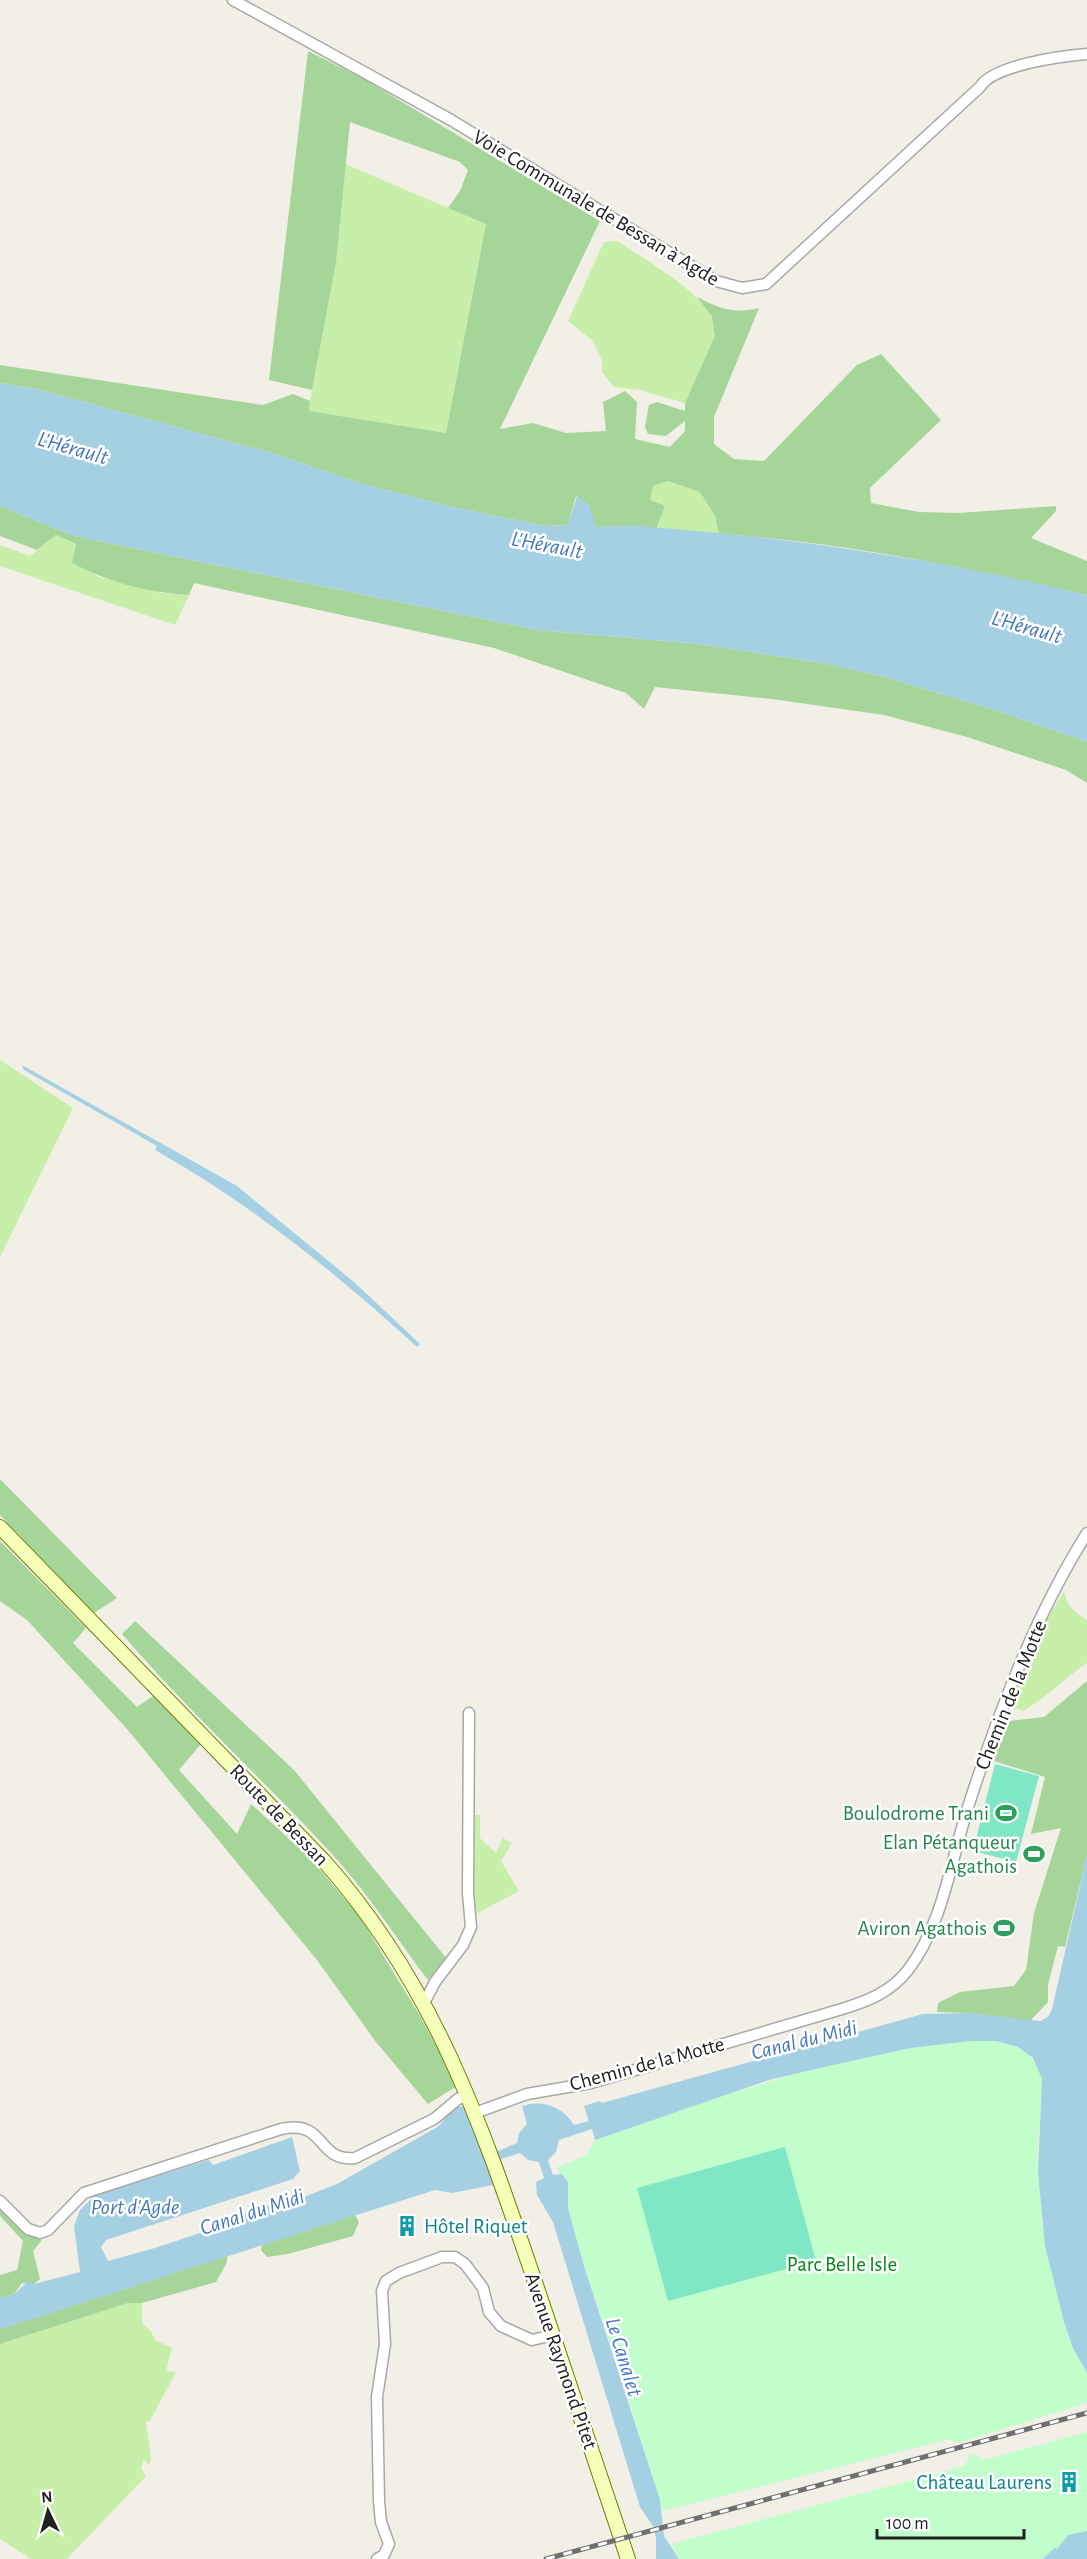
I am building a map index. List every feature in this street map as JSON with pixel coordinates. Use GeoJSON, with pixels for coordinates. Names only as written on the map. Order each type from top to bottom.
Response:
{"type":"FeatureCollection","features":[{"type":"Feature","properties":{"kind":"main road","name":"Route de Bessan"},"geometry":{"type":"LineString","coordinates":[[0,1527],[218,1750],[343,1882],[382,1935],[422,2000],[468,2095],[492,2157]]}},
{"type":"Feature","properties":{"kind":"main road","name":"Avenue Raymond Pitet"},"geometry":{"type":"LineString","coordinates":[[492,2157],[628,2559]]}},
{"type":"Feature","properties":{"kind":"street","name":"Voie Communale de Bessan à Agde"},"geometry":{"type":"LineString","coordinates":[[233,0],[451,120],[716,281],[742,288],[766,284],[971,95],[985,79],[1030,63],[1087,54]]}},
{"type":"Feature","properties":{"kind":"street","name":"Chemin de la Motte"},"geometry":{"type":"LineString","coordinates":[[475,2114],[527,2094],[591,2083],[842,2009],[876,1997],[897,1983],[912,1964],[935,1922],[987,1749],[1054,1590],[1087,1533]]}},
{"type":"Feature","properties":{"kind":"street"},"geometry":{"type":"LineString","coordinates":[[422,2000],[463,1945],[471,1927],[468,1893],[468,1713]]}},
{"type":"Feature","properties":{"kind":"street"},"geometry":{"type":"LineString","coordinates":[[0,2201],[28,2229],[40,2233],[48,2230],[84,2193],[297,2125],[308,2128],[333,2154],[343,2159],[355,2158],[434,2119],[458,2099],[468,2095]]}},
{"type":"Feature","properties":{"kind":"street"},"geometry":{"type":"LineString","coordinates":[[378,2559],[384,2555],[389,2544],[381,2522],[379,2501],[377,2397],[385,2344],[382,2291],[386,2282],[399,2273],[442,2257],[455,2257],[465,2264],[483,2288],[489,2312],[501,2326],[532,2340],[553,2335]]}},
{"type":"Feature","properties":{"kind":"green space"},"geometry":{"type":"Polygon","coordinates":[[[308,51],[364,79],[600,221],[500,429],[533,423],[566,433],[606,431],[603,402],[625,391],[637,402],[635,439],[670,447],[685,431],[685,421],[666,436],[648,434],[645,427],[649,405],[657,402],[685,411],[685,403],[715,336],[712,317],[697,297],[727,309],[759,308],[714,417],[714,444],[734,459],[764,461],[857,365],[881,354],[941,420],[870,488],[871,503],[919,512],[959,513],[1056,506],[1056,511],[1031,538],[1087,561],[1087,595],[950,566],[858,550],[719,534],[715,516],[700,492],[668,481],[653,486],[650,500],[665,506],[656,529],[635,526],[595,527],[589,505],[576,496],[568,525],[546,526],[452,507],[359,483],[272,453],[40,390],[0,383],[0,365],[263,405],[293,394],[310,401],[309,411],[446,433],[486,224],[448,208],[460,191],[468,170],[460,162],[350,122],[336,263],[312,390],[269,380],[308,51]]]}},
{"type":"Feature","properties":{"kind":"green space"},"geometry":{"type":"Polygon","coordinates":[[[345,164],[486,224],[446,433],[308,411],[336,263],[345,164]]]}},
{"type":"Feature","properties":{"kind":"green space"},"geometry":{"type":"Polygon","coordinates":[[[617,241],[678,282],[706,308],[714,322],[713,343],[685,403],[640,390],[614,387],[602,372],[602,360],[593,341],[568,321],[604,242],[617,241]]]}},
{"type":"Feature","properties":{"kind":"green space"},"geometry":{"type":"Polygon","coordinates":[[[668,481],[700,492],[715,516],[719,534],[656,529],[665,506],[650,500],[653,486],[668,481]]]}},
{"type":"Feature","properties":{"kind":"green space"},"geometry":{"type":"Polygon","coordinates":[[[0,506],[74,536],[537,630],[699,644],[823,663],[881,676],[995,710],[1087,742],[1087,783],[1066,770],[967,737],[884,715],[772,699],[655,687],[644,709],[626,693],[494,648],[194,583],[189,595],[158,592],[129,585],[100,576],[72,563],[76,544],[56,535],[37,550],[0,536],[0,506]]]}},
{"type":"Feature","properties":{"kind":"green space"},"geometry":{"type":"Polygon","coordinates":[[[56,535],[76,544],[96,576],[161,593],[189,595],[175,625],[0,566],[0,545],[30,556],[56,535]]]}},
{"type":"Feature","properties":{"kind":"green space"},"geometry":{"type":"Polygon","coordinates":[[[0,1060],[73,1108],[0,1257],[0,1060]]]}},
{"type":"Feature","properties":{"kind":"green space"},"geometry":{"type":"Polygon","coordinates":[[[0,1479],[117,1598],[94,1613],[0,1515],[0,1479]]]}},
{"type":"Feature","properties":{"kind":"green space"},"geometry":{"type":"Polygon","coordinates":[[[0,1541],[86,1628],[73,1643],[137,1707],[153,1696],[201,1744],[179,1770],[237,1834],[251,1804],[310,1858],[360,1917],[420,2016],[457,2086],[428,2104],[376,2042],[317,1960],[127,1729],[27,1620],[0,1601],[0,1541]]]}},
{"type":"Feature","properties":{"kind":"green space"},"geometry":{"type":"Polygon","coordinates":[[[1064,1591],[1072,1609],[1087,1620],[1087,1663],[1023,1711],[1007,1706],[1043,1626],[1064,1591]]]}},
{"type":"Feature","properties":{"kind":"green space"},"geometry":{"type":"Polygon","coordinates":[[[135,1621],[294,1770],[447,1959],[428,1980],[370,1900],[332,1854],[122,1634],[135,1621]]]}},
{"type":"Feature","properties":{"kind":"green space"},"geometry":{"type":"Polygon","coordinates":[[[1087,1681],[1087,1855],[1065,1947],[1058,1946],[1048,1985],[1048,2002],[1030,2021],[968,2013],[937,2012],[938,2003],[960,1992],[1014,1986],[1026,1970],[1034,1913],[1061,1828],[1031,1834],[1045,1777],[988,1759],[1000,1722],[1044,1717],[1087,1681]]]}},
{"type":"Feature","properties":{"kind":"green space","name":"Boulodrome Trani"},"geometry":{"type":"Polygon","coordinates":[[[995,1764],[1039,1776],[1016,1862],[973,1851],[995,1764]]]}},
{"type":"Feature","properties":{"kind":"green space"},"geometry":{"type":"Polygon","coordinates":[[[474,1815],[480,1815],[480,1838],[496,1853],[503,1838],[512,1843],[501,1861],[519,1891],[476,1914],[473,1890],[474,1815]]]}},
{"type":"Feature","properties":{"kind":"green space","name":"Parc Belle Isle"},"geometry":{"type":"Polygon","coordinates":[[[984,2040],[1004,2043],[1021,2049],[1034,2061],[1042,2079],[1038,2151],[1042,2223],[1064,2322],[1073,2348],[1087,2373],[1087,2403],[958,2443],[950,2439],[662,2511],[631,2407],[584,2266],[568,2208],[566,2178],[559,2173],[557,2167],[587,2155],[595,2140],[609,2134],[747,2088],[840,2062],[888,2052],[984,2040]]]}},
{"type":"Feature","properties":{"kind":"green space"},"geometry":{"type":"Polygon","coordinates":[[[785,2147],[816,2261],[668,2301],[637,2188],[785,2147]]]}},
{"type":"Feature","properties":{"kind":"green space"},"geometry":{"type":"Polygon","coordinates":[[[0,2208],[40,2233],[41,2241],[33,2251],[40,2279],[34,2284],[22,2283],[14,2294],[0,2298],[0,2275],[17,2270],[23,2241],[0,2216],[0,2208]]]}},
{"type":"Feature","properties":{"kind":"green space"},"geometry":{"type":"Polygon","coordinates":[[[355,2215],[359,2222],[353,2236],[288,2254],[267,2257],[261,2250],[262,2245],[355,2215]]]}},
{"type":"Feature","properties":{"kind":"green space"},"geometry":{"type":"Polygon","coordinates":[[[227,2256],[227,2262],[216,2282],[142,2303],[128,2303],[0,2344],[0,2329],[227,2256]]]}},
{"type":"Feature","properties":{"kind":"green space"},"geometry":{"type":"Polygon","coordinates":[[[128,2303],[142,2303],[142,2323],[151,2331],[155,2340],[172,2348],[166,2371],[176,2372],[150,2421],[146,2422],[151,2458],[149,2466],[144,2459],[141,2468],[146,2476],[67,2559],[31,2559],[0,2539],[0,2344],[128,2303]]]}},
{"type":"Feature","properties":{"kind":"green space"},"geometry":{"type":"Polygon","coordinates":[[[1087,2432],[1087,2531],[1077,2535],[1068,2535],[1057,2549],[1054,2548],[1043,2559],[679,2559],[671,2544],[965,2466],[970,2455],[975,2454],[984,2460],[1087,2432]]]}},
{"type":"Feature","properties":{"kind":"water","name":"L'Hérault"},"geometry":{"type":"Polygon","coordinates":[[[0,383],[40,390],[272,453],[359,483],[452,507],[546,526],[568,525],[577,496],[589,505],[596,527],[637,526],[807,543],[919,560],[1087,595],[1087,742],[995,710],[881,676],[823,663],[699,644],[537,630],[74,536],[0,506],[0,383]]]}},
{"type":"Feature","properties":{"kind":"water"},"geometry":{"type":"Polygon","coordinates":[[[22,1065],[237,1186],[354,1282],[420,1344],[417,1347],[324,1266],[225,1193],[155,1150],[157,1146],[24,1070],[22,1065]]]}},
{"type":"Feature","properties":{"kind":"water"},"geometry":{"type":"Polygon","coordinates":[[[1087,1855],[1087,2373],[1073,2348],[1064,2322],[1045,2246],[1038,2172],[1042,2079],[1033,2058],[1018,2047],[996,2041],[970,2041],[911,2048],[769,2080],[595,2140],[592,2129],[559,2140],[556,2152],[548,2160],[553,2175],[562,2174],[568,2182],[568,2208],[584,2266],[660,2500],[664,2536],[679,2559],[656,2559],[656,2538],[653,2526],[640,2507],[553,2222],[537,2195],[536,2182],[544,2178],[539,2162],[528,2160],[520,2153],[486,2164],[493,2185],[452,2193],[435,2190],[0,2329],[0,2298],[14,2294],[27,2282],[34,2284],[80,2272],[74,2226],[80,2210],[95,2195],[209,2160],[213,2165],[292,2137],[300,2171],[293,2179],[106,2240],[101,2247],[108,2261],[203,2232],[226,2219],[274,2204],[291,2202],[337,2184],[439,2126],[453,2108],[464,2106],[484,2157],[517,2143],[519,2133],[527,2124],[522,2106],[530,2104],[552,2106],[564,2113],[574,2125],[589,2121],[584,2106],[600,2101],[602,2103],[923,2014],[968,2013],[1041,2021],[1049,2016],[1052,2009],[1087,1855]]]}},
{"type":"Feature","properties":{"kind":"water"},"geometry":{"type":"Polygon","coordinates":[[[1087,2531],[1087,2559],[1043,2559],[1054,2548],[1057,2549],[1068,2535],[1087,2531]]]}},
{"type":"Feature","properties":{"kind":"railway"},"geometry":{"type":"LineString","coordinates":[[546,2559],[1087,2413]]}},
{"type":"Feature","properties":{"kind":"place","name":"Boulodrome Trani"},"geometry":{"type":"Point","coordinates":[1006,1813]}},
{"type":"Feature","properties":{"kind":"place","name":"Elan Pétanqueur Agathois"},"geometry":{"type":"Point","coordinates":[1034,1854]}},
{"type":"Feature","properties":{"kind":"place","name":"Aviron Agathois"},"geometry":{"type":"Point","coordinates":[1004,1928]}},
{"type":"Feature","properties":{"kind":"place","name":"Hôtel Riquet"},"geometry":{"type":"Point","coordinates":[407,2226]}},
{"type":"Feature","properties":{"kind":"place","name":"Château Laurens"},"geometry":{"type":"Point","coordinates":[1069,2482]}},
{"type":"Feature","properties":{"kind":"water label","name":"Canal du Midi"},"geometry":{"type":"Point","coordinates":[804,2040]}},
{"type":"Feature","properties":{"kind":"water label","name":"Port d'Agde"},"geometry":{"type":"Point","coordinates":[135,2207]}},
{"type":"Feature","properties":{"kind":"water label","name":"Canal du Midi"},"geometry":{"type":"Point","coordinates":[252,2212]}},
{"type":"Feature","properties":{"kind":"water label","name":"Le Canalet"},"geometry":{"type":"Point","coordinates":[624,2357]}}]}
